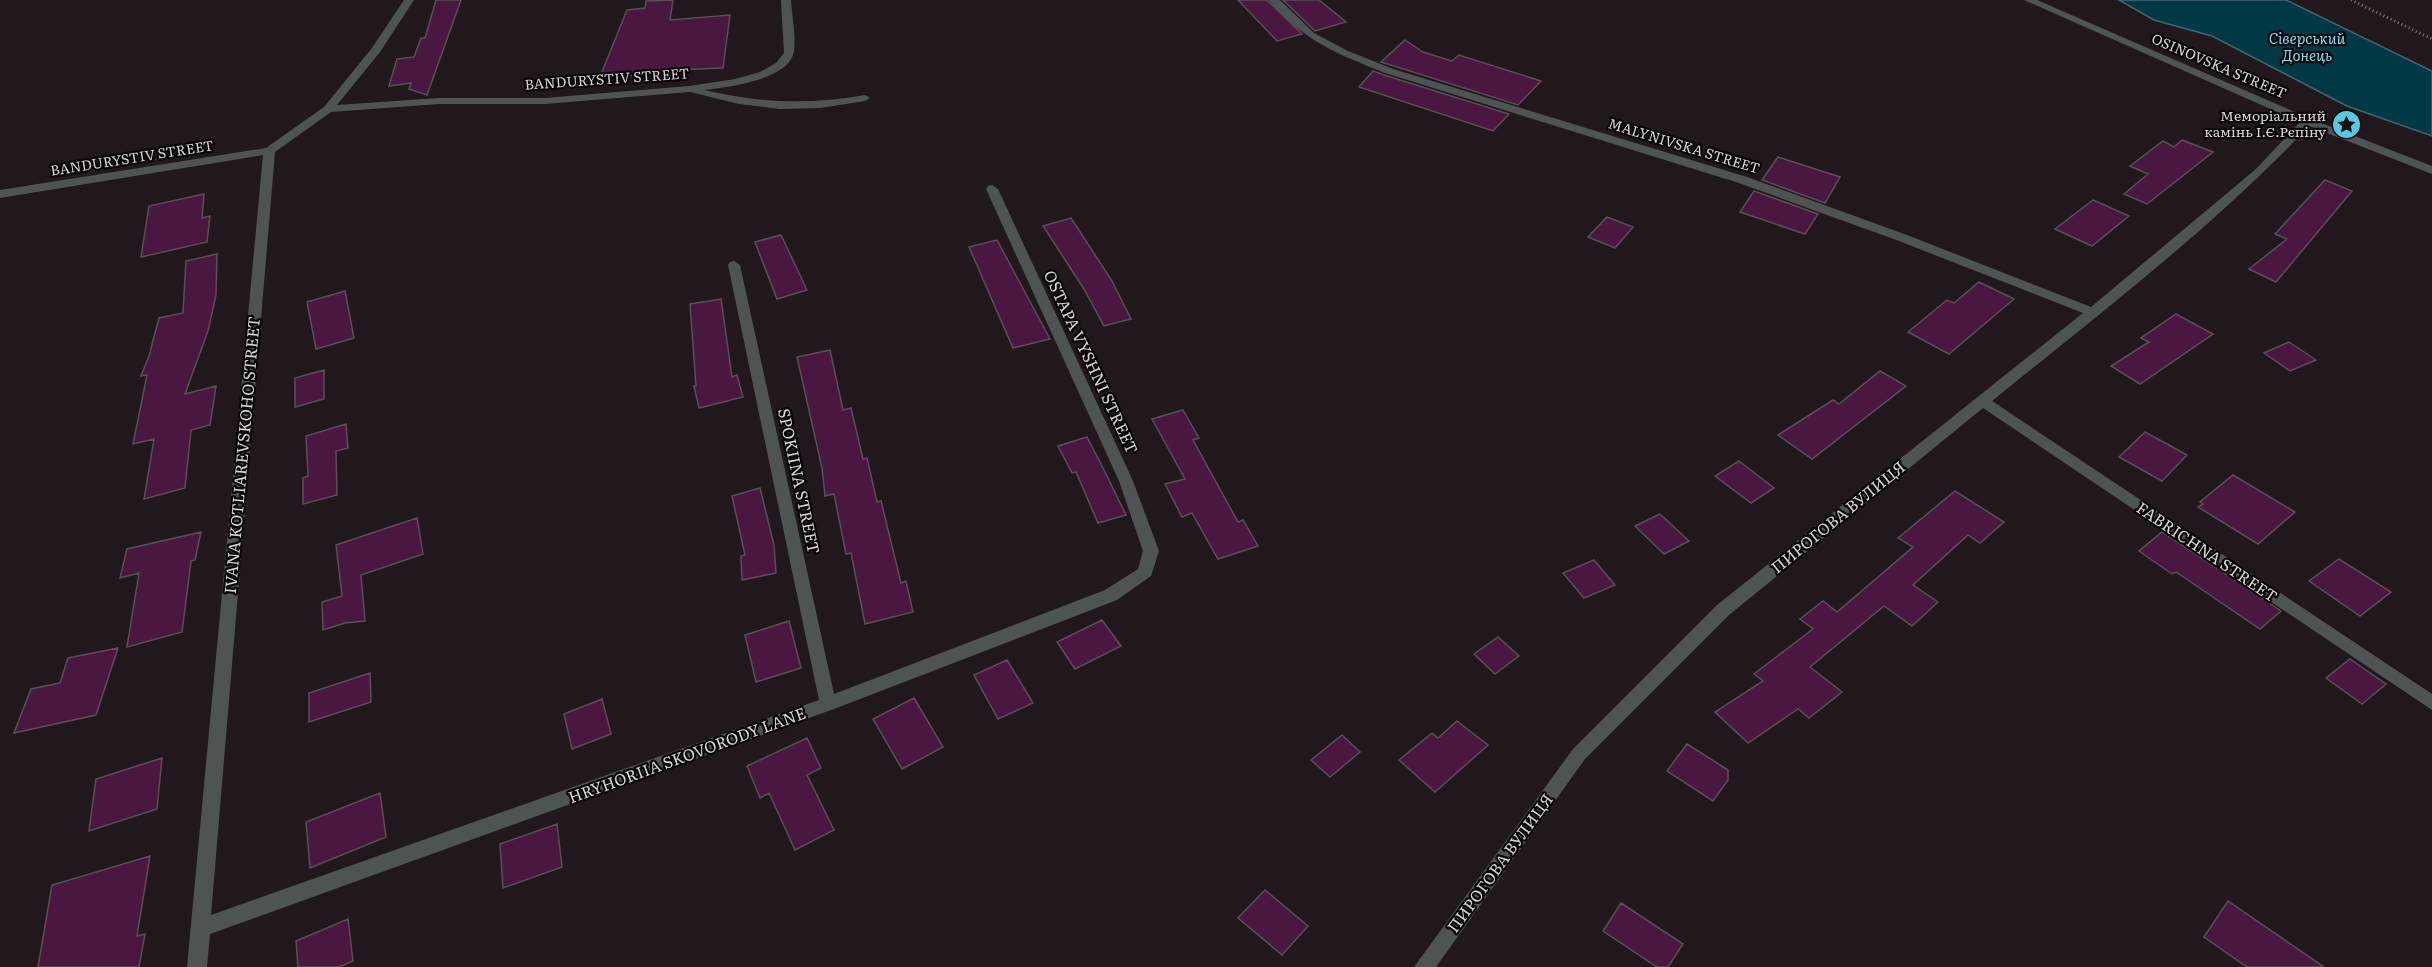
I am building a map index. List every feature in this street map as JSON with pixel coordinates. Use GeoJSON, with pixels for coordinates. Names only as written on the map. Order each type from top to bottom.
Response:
{"type":"FeatureCollection","features":[{"type":"Feature","properties":{"kind":"street"},"geometry":{"type":"LineString","coordinates":[[269,151],[328,109],[376,50],[409,0]]}},
{"type":"Feature","properties":{"kind":"street","name":"BANDURYSTIV STREET"},"geometry":{"type":"LineString","coordinates":[[328,109],[439,101],[545,101],[689,89],[736,82],[764,74],[780,65],[789,53],[786,0]]}},
{"type":"Feature","properties":{"kind":"street","name":"MALYNIVSKA STREET"},"geometry":{"type":"LineString","coordinates":[[1274,0],[1310,35],[1344,53],[1389,70],[1743,180],[1904,238],[2093,312]]}},
{"type":"Feature","properties":{"kind":"street","name":"OSINOVSKA STREET"},"geometry":{"type":"LineString","coordinates":[[2029,0],[2307,121],[2432,170]]}},
{"type":"Feature","properties":{"kind":"street"},"geometry":{"type":"LineString","coordinates":[[689,89],[748,104],[800,108],[834,105],[865,98]]}},
{"type":"Feature","properties":{"kind":"street","name":"ПИРОГОВА ВУЛИЦЯ"},"geometry":{"type":"LineString","coordinates":[[1424,967],[1588,745],[1724,610],[2093,312],[2260,171],[2307,121]]}},
{"type":"Feature","properties":{"kind":"street","name":"BANDURYSTIV STREET"},"geometry":{"type":"LineString","coordinates":[[0,194],[269,151]]}},
{"type":"Feature","properties":{"kind":"street","name":"IVANA KOTLIAREVSKOHO STREET"},"geometry":{"type":"LineString","coordinates":[[197,967],[269,151]]}},
{"type":"Feature","properties":{"kind":"street","name":"OSTAPA VYSHNI STREET"},"geometry":{"type":"LineString","coordinates":[[992,189],[1125,481],[1151,551]]}},
{"type":"Feature","properties":{"kind":"street","name":"SPOKIINA STREET"},"geometry":{"type":"LineString","coordinates":[[734,266],[828,704]]}},
{"type":"Feature","properties":{"kind":"street","name":"FABRICHNA STREET"},"geometry":{"type":"LineString","coordinates":[[1982,401],[2432,703]]}},
{"type":"Feature","properties":{"kind":"street","name":"HRYHORIIA SKOVORODY LANE"},"geometry":{"type":"LineString","coordinates":[[201,928],[828,704],[1111,595],[1145,572],[1151,551]]}},
{"type":"Feature","properties":{"kind":"path"},"geometry":{"type":"LineString","coordinates":[[2351,0],[2432,39]]}},
{"type":"Feature","properties":{"kind":"water","name":"Сіверський Донець"},"geometry":{"type":"Polygon","coordinates":[[[2119,0],[2286,0],[2432,71],[2432,136],[2347,106],[2212,36],[2154,20],[2119,0]]]}},
{"type":"Feature","properties":{"kind":"building"},"geometry":{"type":"Polygon","coordinates":[[[436,0],[461,0],[427,95],[409,89],[411,83],[389,86],[397,59],[414,57],[421,38],[425,38],[436,0]]]}},
{"type":"Feature","properties":{"kind":"building"},"geometry":{"type":"Polygon","coordinates":[[[673,0],[670,20],[730,15],[723,68],[647,71],[646,75],[600,77],[627,10],[645,8],[646,1],[673,0]]]}},
{"type":"Feature","properties":{"kind":"building"},"geometry":{"type":"Polygon","coordinates":[[[1238,0],[1267,0],[1302,34],[1277,41],[1238,0]]]}},
{"type":"Feature","properties":{"kind":"building"},"geometry":{"type":"Polygon","coordinates":[[[1283,0],[1319,0],[1346,22],[1315,31],[1283,0]]]}},
{"type":"Feature","properties":{"kind":"building"},"geometry":{"type":"Polygon","coordinates":[[[1405,40],[1423,52],[1452,61],[1459,55],[1541,81],[1518,105],[1381,62],[1405,40]]]}},
{"type":"Feature","properties":{"kind":"building"},"geometry":{"type":"Polygon","coordinates":[[[1373,71],[1509,114],[1493,131],[1359,87],[1373,71]]]}},
{"type":"Feature","properties":{"kind":"building"},"geometry":{"type":"Polygon","coordinates":[[[2182,140],[2213,152],[2147,204],[2124,194],[2148,174],[2130,166],[2163,141],[2174,147],[2182,140]]]}},
{"type":"Feature","properties":{"kind":"building"},"geometry":{"type":"Polygon","coordinates":[[[1778,157],[1840,177],[1825,203],[1762,180],[1778,157]]]}},
{"type":"Feature","properties":{"kind":"building"},"geometry":{"type":"Polygon","coordinates":[[[2325,180],[2352,191],[2276,282],[2249,269],[2287,239],[2275,234],[2325,180]]]}},
{"type":"Feature","properties":{"kind":"building"},"geometry":{"type":"Polygon","coordinates":[[[1754,191],[1818,214],[1805,234],[1740,212],[1754,191]]]}},
{"type":"Feature","properties":{"kind":"building"},"geometry":{"type":"Polygon","coordinates":[[[204,194],[202,218],[210,216],[207,242],[141,257],[149,206],[204,194]]]}},
{"type":"Feature","properties":{"kind":"building"},"geometry":{"type":"Polygon","coordinates":[[[2093,200],[2129,216],[2092,246],[2055,229],[2093,200]]]}},
{"type":"Feature","properties":{"kind":"building"},"geometry":{"type":"Polygon","coordinates":[[[1607,217],[1633,227],[1615,248],[1588,237],[1607,217]]]}},
{"type":"Feature","properties":{"kind":"building"},"geometry":{"type":"Polygon","coordinates":[[[1071,218],[1112,281],[1131,319],[1104,326],[1084,289],[1043,226],[1071,218]]]}},
{"type":"Feature","properties":{"kind":"building"},"geometry":{"type":"Polygon","coordinates":[[[781,235],[807,290],[777,299],[755,242],[781,235]]]}},
{"type":"Feature","properties":{"kind":"building"},"geometry":{"type":"Polygon","coordinates":[[[997,240],[1050,339],[1013,348],[969,247],[997,240]]]}},
{"type":"Feature","properties":{"kind":"building"},"geometry":{"type":"Polygon","coordinates":[[[217,254],[216,295],[208,331],[185,394],[216,386],[210,425],[191,430],[185,488],[144,499],[154,439],[133,444],[147,375],[141,376],[159,318],[183,313],[186,261],[217,254]]]}},
{"type":"Feature","properties":{"kind":"building"},"geometry":{"type":"Polygon","coordinates":[[[1979,282],[2014,299],[1949,354],[1908,332],[1947,300],[1954,303],[1979,282]]]}},
{"type":"Feature","properties":{"kind":"building"},"geometry":{"type":"Polygon","coordinates":[[[345,291],[354,338],[316,349],[307,302],[345,291]]]}},
{"type":"Feature","properties":{"kind":"building"},"geometry":{"type":"Polygon","coordinates":[[[721,299],[732,377],[737,375],[743,397],[699,408],[694,386],[696,386],[690,304],[721,299]]]}},
{"type":"Feature","properties":{"kind":"building"},"geometry":{"type":"Polygon","coordinates":[[[2176,314],[2213,334],[2140,384],[2111,366],[2149,342],[2141,338],[2176,314]]]}},
{"type":"Feature","properties":{"kind":"building"},"geometry":{"type":"Polygon","coordinates":[[[2289,342],[2316,360],[2290,371],[2264,353],[2289,342]]]}},
{"type":"Feature","properties":{"kind":"building"},"geometry":{"type":"Polygon","coordinates":[[[830,350],[843,410],[851,408],[863,459],[867,458],[877,502],[881,501],[901,583],[906,581],[913,612],[865,624],[851,553],[846,554],[834,494],[825,496],[822,468],[797,357],[830,350]]]}},
{"type":"Feature","properties":{"kind":"building"},"geometry":{"type":"Polygon","coordinates":[[[324,370],[324,399],[295,407],[295,378],[324,370]]]}},
{"type":"Feature","properties":{"kind":"building"},"geometry":{"type":"Polygon","coordinates":[[[1880,371],[1906,386],[1812,459],[1778,435],[1833,400],[1839,404],[1880,371]]]}},
{"type":"Feature","properties":{"kind":"building"},"geometry":{"type":"Polygon","coordinates":[[[1183,410],[1199,438],[1193,440],[1238,522],[1243,520],[1258,546],[1218,559],[1192,513],[1182,517],[1165,484],[1185,479],[1152,419],[1183,410]]]}},
{"type":"Feature","properties":{"kind":"building"},"geometry":{"type":"Polygon","coordinates":[[[346,424],[348,448],[336,451],[337,495],[303,504],[303,478],[308,476],[306,436],[346,424]]]}},
{"type":"Feature","properties":{"kind":"building"},"geometry":{"type":"Polygon","coordinates":[[[2145,432],[2187,455],[2162,481],[2119,457],[2145,432]]]}},
{"type":"Feature","properties":{"kind":"building"},"geometry":{"type":"Polygon","coordinates":[[[1087,437],[1126,515],[1098,523],[1076,472],[1072,473],[1058,446],[1087,437]]]}},
{"type":"Feature","properties":{"kind":"building"},"geometry":{"type":"Polygon","coordinates":[[[1739,461],[1774,488],[1751,503],[1715,476],[1739,461]]]}},
{"type":"Feature","properties":{"kind":"building"},"geometry":{"type":"Polygon","coordinates":[[[2233,475],[2295,512],[2258,544],[2198,507],[2203,504],[2200,502],[2233,475]]]}},
{"type":"Feature","properties":{"kind":"building"},"geometry":{"type":"Polygon","coordinates":[[[760,488],[774,545],[776,573],[742,580],[741,556],[745,555],[732,496],[760,488]]]}},
{"type":"Feature","properties":{"kind":"building"},"geometry":{"type":"Polygon","coordinates":[[[1955,491],[2004,522],[1980,543],[1968,535],[1913,585],[1938,602],[1912,626],[1884,606],[1810,667],[1842,692],[1809,718],[1798,709],[1748,743],[1715,712],[1763,681],[1754,674],[1813,629],[1800,619],[1823,601],[1837,612],[1913,547],[1898,538],[1955,491]]]}},
{"type":"Feature","properties":{"kind":"building"},"geometry":{"type":"Polygon","coordinates":[[[1660,514],[1689,541],[1664,554],[1635,526],[1660,514]]]}},
{"type":"Feature","properties":{"kind":"building"},"geometry":{"type":"Polygon","coordinates":[[[417,518],[423,554],[361,575],[365,621],[345,623],[323,630],[322,602],[342,596],[336,545],[417,518]]]}},
{"type":"Feature","properties":{"kind":"building"},"geometry":{"type":"Polygon","coordinates":[[[201,532],[195,560],[191,561],[182,632],[127,647],[139,573],[120,578],[127,549],[201,532]]]}},
{"type":"Feature","properties":{"kind":"building"},"geometry":{"type":"Polygon","coordinates":[[[2162,532],[2281,611],[2260,629],[2176,572],[2172,574],[2139,551],[2162,532]]]}},
{"type":"Feature","properties":{"kind":"building"},"geometry":{"type":"Polygon","coordinates":[[[2339,559],[2391,592],[2360,616],[2309,581],[2339,559]]]}},
{"type":"Feature","properties":{"kind":"building"},"geometry":{"type":"Polygon","coordinates":[[[1594,560],[1615,585],[1584,598],[1563,573],[1594,560]]]}},
{"type":"Feature","properties":{"kind":"building"},"geometry":{"type":"Polygon","coordinates":[[[1102,620],[1121,646],[1075,669],[1057,642],[1102,620]]]}},
{"type":"Feature","properties":{"kind":"building"},"geometry":{"type":"Polygon","coordinates":[[[789,621],[801,668],[756,682],[745,635],[789,621]]]}},
{"type":"Feature","properties":{"kind":"building"},"geometry":{"type":"Polygon","coordinates":[[[1498,637],[1519,656],[1495,674],[1474,654],[1498,637]]]}},
{"type":"Feature","properties":{"kind":"building"},"geometry":{"type":"Polygon","coordinates":[[[118,648],[96,715],[14,733],[31,689],[60,683],[68,658],[118,648]]]}},
{"type":"Feature","properties":{"kind":"building"},"geometry":{"type":"Polygon","coordinates":[[[2350,659],[2386,684],[2362,704],[2326,678],[2350,659]]]}},
{"type":"Feature","properties":{"kind":"building"},"geometry":{"type":"Polygon","coordinates":[[[1007,660],[1033,703],[998,719],[974,675],[1007,660]]]}},
{"type":"Feature","properties":{"kind":"building"},"geometry":{"type":"Polygon","coordinates":[[[370,673],[371,702],[309,722],[309,693],[370,673]]]}},
{"type":"Feature","properties":{"kind":"building"},"geometry":{"type":"Polygon","coordinates":[[[914,698],[943,747],[902,769],[873,719],[914,698]]]}},
{"type":"Feature","properties":{"kind":"building"},"geometry":{"type":"Polygon","coordinates":[[[602,699],[611,734],[572,749],[564,714],[602,699]]]}},
{"type":"Feature","properties":{"kind":"building"},"geometry":{"type":"Polygon","coordinates":[[[1457,721],[1488,745],[1435,792],[1399,760],[1432,733],[1438,738],[1457,721]]]}},
{"type":"Feature","properties":{"kind":"building"},"geometry":{"type":"Polygon","coordinates":[[[1342,735],[1360,752],[1330,777],[1311,760],[1342,735]]]}},
{"type":"Feature","properties":{"kind":"building"},"geometry":{"type":"Polygon","coordinates":[[[807,738],[821,768],[807,775],[834,830],[795,850],[769,793],[760,798],[747,766],[807,738]]]}},
{"type":"Feature","properties":{"kind":"building"},"geometry":{"type":"Polygon","coordinates":[[[1687,744],[1728,770],[1728,780],[1713,801],[1667,771],[1687,744]]]}},
{"type":"Feature","properties":{"kind":"building"},"geometry":{"type":"Polygon","coordinates":[[[162,758],[157,809],[89,831],[96,779],[162,758]]]}},
{"type":"Feature","properties":{"kind":"building"},"geometry":{"type":"Polygon","coordinates":[[[380,793],[386,837],[310,868],[306,822],[380,793]]]}},
{"type":"Feature","properties":{"kind":"building"},"geometry":{"type":"Polygon","coordinates":[[[557,824],[562,867],[503,888],[500,844],[557,824]]]}},
{"type":"Feature","properties":{"kind":"building"},"geometry":{"type":"Polygon","coordinates":[[[150,856],[137,936],[145,934],[139,967],[38,967],[52,885],[150,856]]]}},
{"type":"Feature","properties":{"kind":"building"},"geometry":{"type":"Polygon","coordinates":[[[1265,890],[1308,926],[1282,955],[1238,918],[1265,890]]]}},
{"type":"Feature","properties":{"kind":"building"},"geometry":{"type":"Polygon","coordinates":[[[2228,901],[2324,967],[2247,967],[2204,937],[2228,901]]]}},
{"type":"Feature","properties":{"kind":"building"},"geometry":{"type":"Polygon","coordinates":[[[1621,903],[1683,944],[1668,967],[1657,967],[1603,931],[1621,903]]]}},
{"type":"Feature","properties":{"kind":"building"},"geometry":{"type":"Polygon","coordinates":[[[348,919],[353,961],[339,967],[298,967],[296,941],[348,919]]]}},
{"type":"Feature","properties":{"kind":"place","name":"Меморіальний камінь І.Є.Рєпіну"},"geometry":{"type":"Point","coordinates":[2347,124]}}]}
